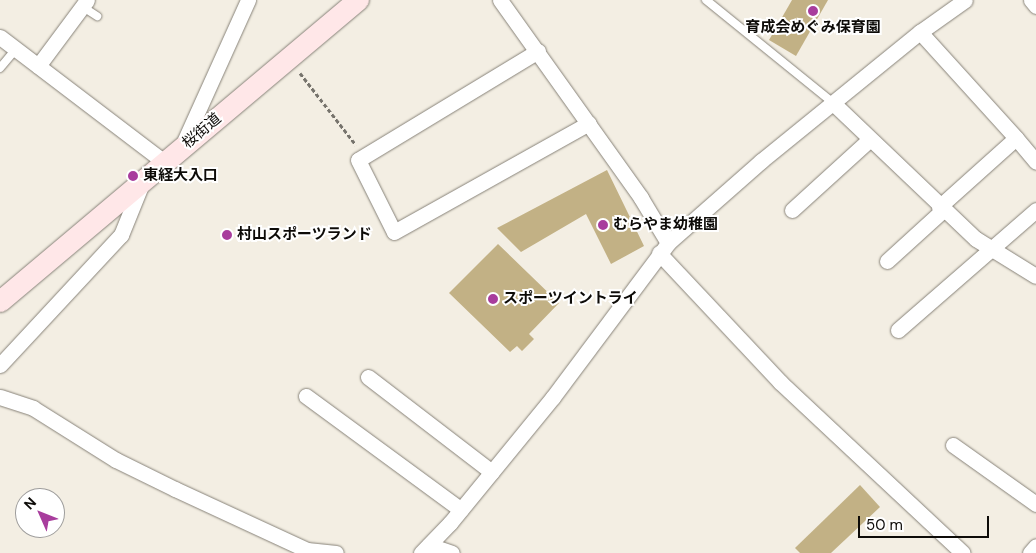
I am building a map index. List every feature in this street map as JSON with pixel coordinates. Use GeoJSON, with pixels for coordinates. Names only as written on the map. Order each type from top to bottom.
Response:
{"type":"FeatureCollection","features":[{"type":"Feature","properties":{"kind":"street"},"geometry":{"type":"LineString","coordinates":[[181,148],[218,72],[248,0]]}},
{"type":"Feature","properties":{"kind":"street","name":"桜街道"},"geometry":{"type":"LineString","coordinates":[[0,301],[358,0]]}},
{"type":"Feature","properties":{"kind":"street"},"geometry":{"type":"LineString","coordinates":[[500,0],[641,198],[663,248],[780,382],[962,553]]}},
{"type":"Feature","properties":{"kind":"street"},"geometry":{"type":"LineString","coordinates":[[425,549],[461,510],[554,398],[663,248],[761,161],[920,32],[965,0]]}},
{"type":"Feature","properties":{"kind":"street"},"geometry":{"type":"LineString","coordinates":[[1032,0],[1036,6]]}},
{"type":"Feature","properties":{"kind":"street"},"geometry":{"type":"LineString","coordinates":[[38,66],[85,3]]}},
{"type":"Feature","properties":{"kind":"street"},"geometry":{"type":"LineString","coordinates":[[920,32],[1034,156]]}},
{"type":"Feature","properties":{"kind":"street"},"geometry":{"type":"LineString","coordinates":[[0,37],[164,162]]}},
{"type":"Feature","properties":{"kind":"street"},"geometry":{"type":"LineString","coordinates":[[538,51],[358,160],[394,232],[589,124]]}},
{"type":"Feature","properties":{"kind":"street"},"geometry":{"type":"LineString","coordinates":[[833,103],[941,208],[990,250],[1036,276]]}},
{"type":"Feature","properties":{"kind":"street"},"geometry":{"type":"LineString","coordinates":[[888,260],[1016,138]]}},
{"type":"Feature","properties":{"kind":"street"},"geometry":{"type":"LineString","coordinates":[[792,210],[870,139]]}},
{"type":"Feature","properties":{"kind":"street"},"geometry":{"type":"LineString","coordinates":[[0,365],[121,235],[143,180]]}},
{"type":"Feature","properties":{"kind":"street"},"geometry":{"type":"LineString","coordinates":[[898,330],[1036,210]]}},
{"type":"Feature","properties":{"kind":"street"},"geometry":{"type":"LineString","coordinates":[[368,377],[492,472]]}},
{"type":"Feature","properties":{"kind":"street"},"geometry":{"type":"LineString","coordinates":[[306,396],[461,510]]}},
{"type":"Feature","properties":{"kind":"street"},"geometry":{"type":"LineString","coordinates":[[0,397],[33,408],[116,460],[174,490],[307,550],[336,553]]}},
{"type":"Feature","properties":{"kind":"street"},"geometry":{"type":"LineString","coordinates":[[953,445],[1036,504]]}},
{"type":"Feature","properties":{"kind":"street"},"geometry":{"type":"LineString","coordinates":[[1030,553],[1036,546]]}},
{"type":"Feature","properties":{"kind":"street"},"geometry":{"type":"LineString","coordinates":[[425,549],[452,553]]}},
{"type":"Feature","properties":{"kind":"lane"},"geometry":{"type":"LineString","coordinates":[[706,0],[833,103]]}},
{"type":"Feature","properties":{"kind":"lane"},"geometry":{"type":"LineString","coordinates":[[85,3],[97,16]]}},
{"type":"Feature","properties":{"kind":"lane"},"geometry":{"type":"LineString","coordinates":[[0,68],[16,49]]}},
{"type":"Feature","properties":{"kind":"path"},"geometry":{"type":"LineString","coordinates":[[288,59],[350,134],[362,157]]}},
{"type":"Feature","properties":{"kind":"building"},"geometry":{"type":"Polygon","coordinates":[[[792,0],[828,0],[796,56],[769,40],[792,0]]]}},
{"type":"Feature","properties":{"kind":"building"},"geometry":{"type":"Polygon","coordinates":[[[607,170],[644,246],[611,264],[586,214],[521,252],[497,228],[607,170]]]}},
{"type":"Feature","properties":{"kind":"building"},"geometry":{"type":"Polygon","coordinates":[[[498,244],[559,303],[529,334],[534,339],[522,351],[517,346],[510,352],[449,293],[498,244]]]}},
{"type":"Feature","properties":{"kind":"building"},"geometry":{"type":"Polygon","coordinates":[[[860,485],[880,507],[831,553],[800,553],[795,548],[860,485]]]}},
{"type":"Feature","properties":{"kind":"place","name":"育成会めぐみ保育園"},"geometry":{"type":"Point","coordinates":[813,11]}},
{"type":"Feature","properties":{"kind":"place","name":"東経大入口"},"geometry":{"type":"Point","coordinates":[133,176]}},
{"type":"Feature","properties":{"kind":"place","name":"むらやま幼稚園"},"geometry":{"type":"Point","coordinates":[603,225]}},
{"type":"Feature","properties":{"kind":"place","name":"村山スポーツランド"},"geometry":{"type":"Point","coordinates":[227,235]}},
{"type":"Feature","properties":{"kind":"place","name":"スポーツイントライ"},"geometry":{"type":"Point","coordinates":[493,299]}}]}
